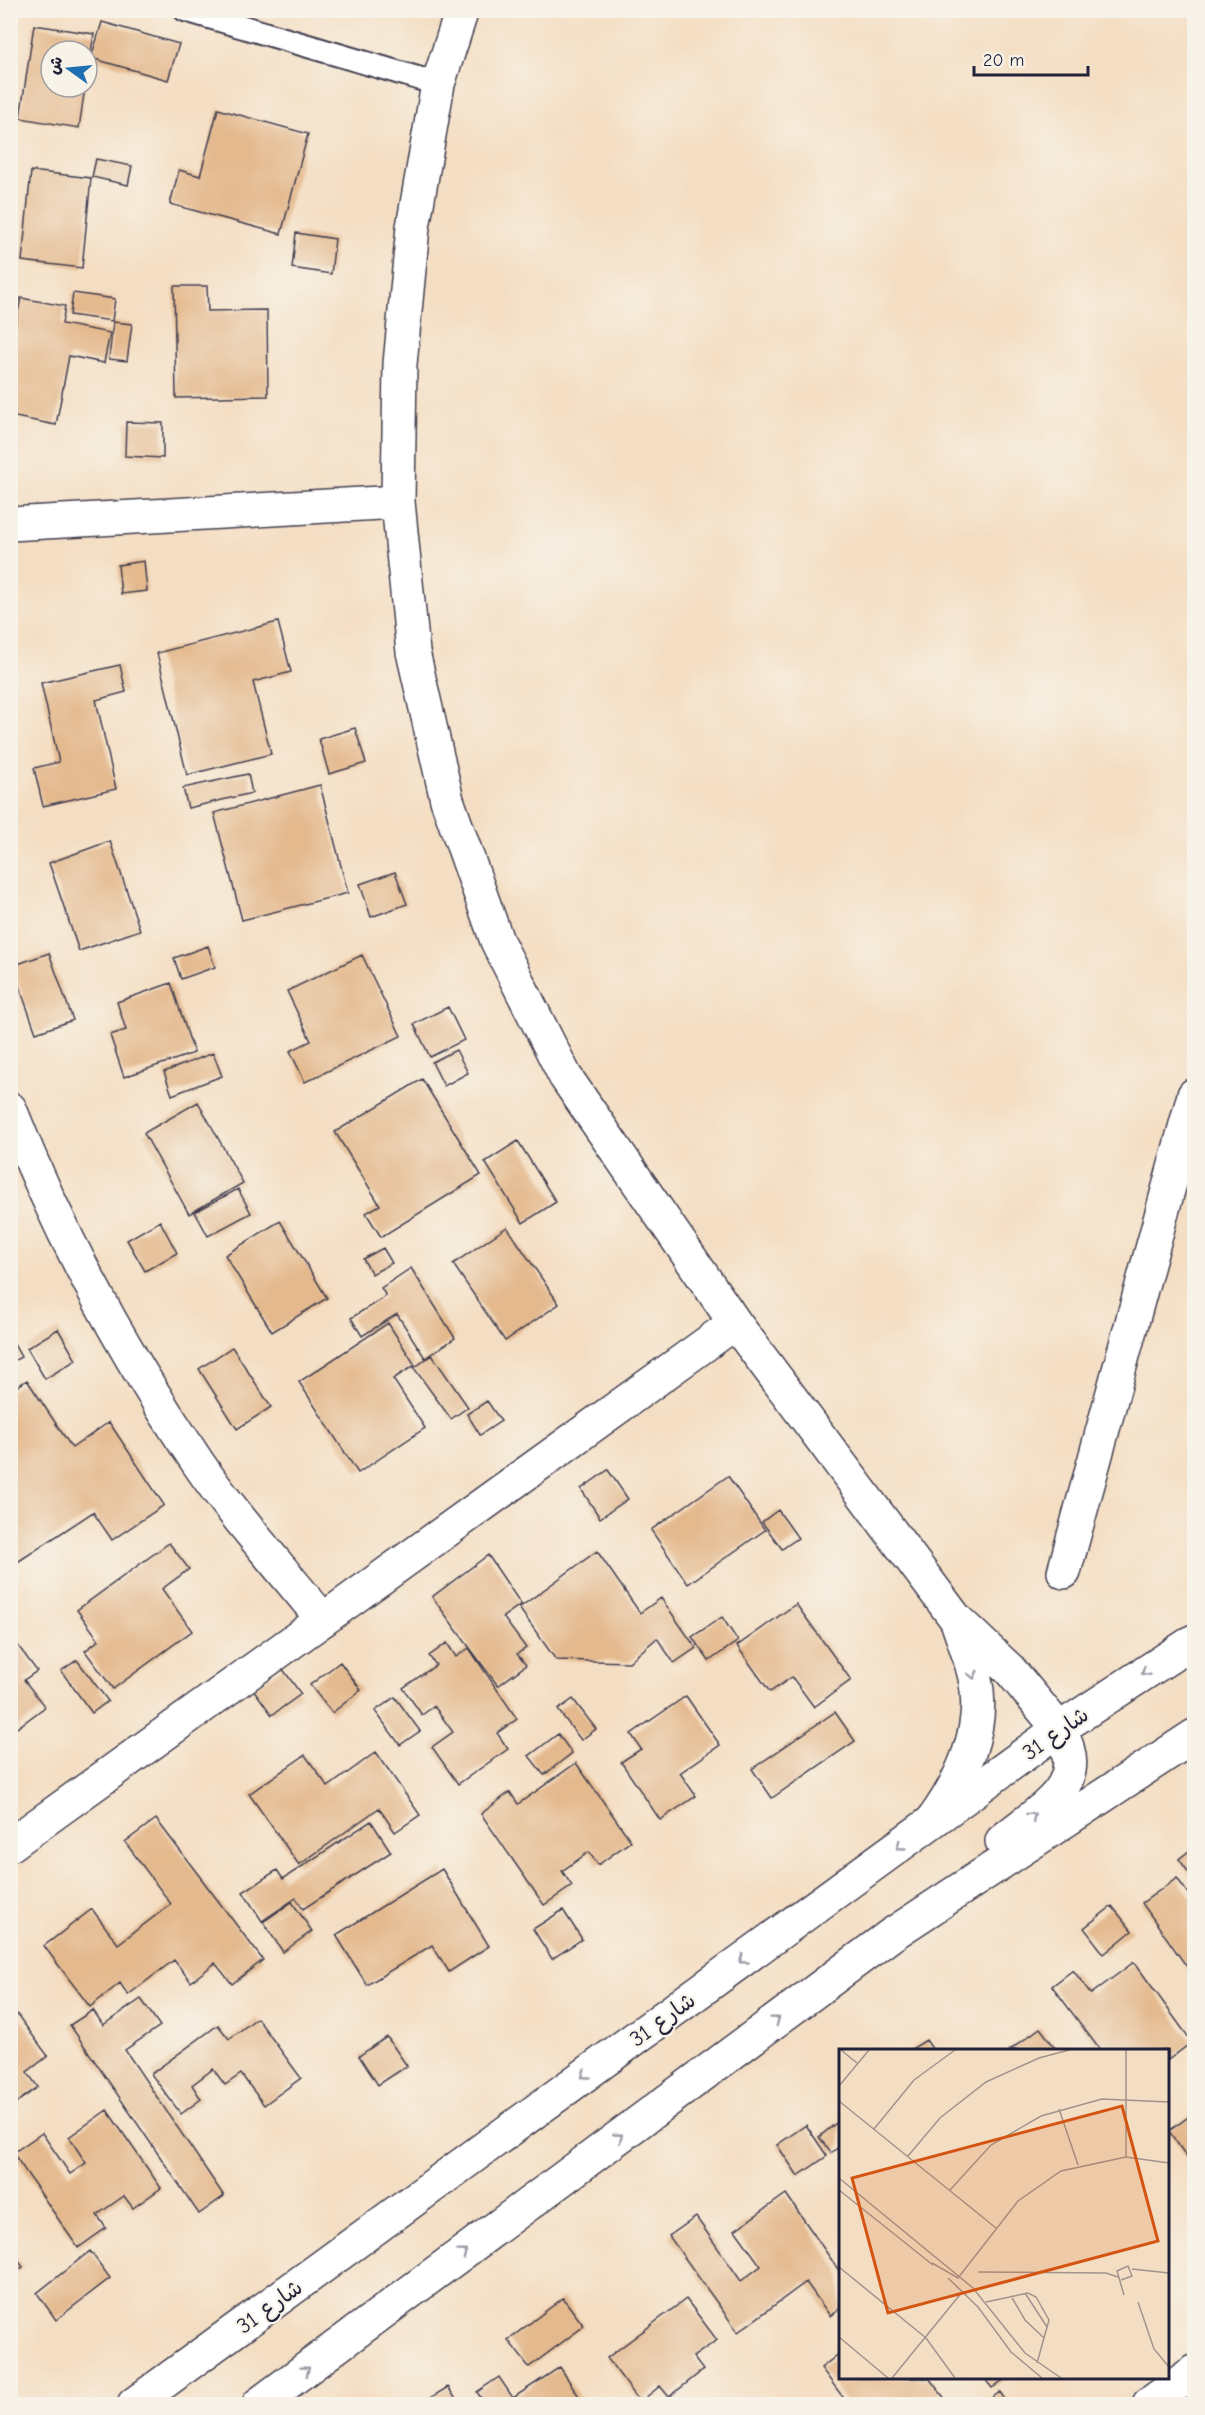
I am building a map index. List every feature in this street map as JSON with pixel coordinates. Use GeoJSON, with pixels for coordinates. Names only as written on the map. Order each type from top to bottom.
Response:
{"type":"FeatureCollection","features":[{"type":"Feature","properties":{"kind":"street"},"geometry":{"type":"LineString","coordinates":[[462,10],[438,84],[410,261],[400,364],[398,502],[413,652],[447,800],[497,941],[565,1076],[735,1323],[956,1619],[1010,1670],[1059,1729],[1069,1746],[1070,1775],[1064,1788],[891,1935]]}},
{"type":"Feature","properties":{"kind":"street"},"geometry":{"type":"LineString","coordinates":[[10,524],[398,502]]}},
{"type":"Feature","properties":{"kind":"street"},"geometry":{"type":"LineString","coordinates":[[1064,1572],[1194,1095]]}},
{"type":"Feature","properties":{"kind":"street"},"geometry":{"type":"LineString","coordinates":[[10,1109],[36,1176],[111,1324],[199,1464],[323,1620]]}},
{"type":"Feature","properties":{"kind":"street"},"geometry":{"type":"LineString","coordinates":[[10,1845],[735,1323]]}},
{"type":"Feature","properties":{"kind":"street"},"geometry":{"type":"LineString","coordinates":[[930,1825],[952,1793],[969,1757],[976,1719],[976,1679],[956,1619]]}},
{"type":"Feature","properties":{"kind":"street","name":"شارع 31"},"geometry":{"type":"LineString","coordinates":[[134,2404],[1059,1729],[1194,1641]]}},
{"type":"Feature","properties":{"kind":"street"},"geometry":{"type":"LineString","coordinates":[[259,2404],[891,1935],[1194,1737]]}},
{"type":"Feature","properties":{"kind":"street"},"geometry":{"type":"LineString","coordinates":[[1149,2404],[1194,2372]]}},
{"type":"Feature","properties":{"kind":"lane"},"geometry":{"type":"LineString","coordinates":[[185,10],[438,84]]}},
{"type":"Feature","properties":{"kind":"building"},"geometry":{"type":"Polygon","coordinates":[[[102,22],[179,44],[168,80],[99,60],[99,39],[97,39],[102,22]]]}},
{"type":"Feature","properties":{"kind":"building"},"geometry":{"type":"Polygon","coordinates":[[[34,25],[94,34],[93,39],[39,39],[39,99],[83,99],[79,128],[20,118],[34,25]]]}},
{"type":"Feature","properties":{"kind":"building"},"geometry":{"type":"Polygon","coordinates":[[[218,109],[308,134],[281,234],[170,204],[179,170],[200,176],[218,109]]]}},
{"type":"Feature","properties":{"kind":"building"},"geometry":{"type":"Polygon","coordinates":[[[96,159],[132,166],[128,185],[92,177],[96,159]]]}},
{"type":"Feature","properties":{"kind":"building"},"geometry":{"type":"Polygon","coordinates":[[[31,171],[91,178],[82,268],[22,261],[31,171]]]}},
{"type":"Feature","properties":{"kind":"building"},"geometry":{"type":"Polygon","coordinates":[[[296,233],[335,239],[331,274],[292,268],[296,233]]]}},
{"type":"Feature","properties":{"kind":"building"},"geometry":{"type":"Polygon","coordinates":[[[174,286],[207,286],[208,311],[267,310],[268,396],[176,398],[174,286]]]}},
{"type":"Feature","properties":{"kind":"building"},"geometry":{"type":"Polygon","coordinates":[[[73,293],[115,299],[112,321],[70,315],[73,293]]]}},
{"type":"Feature","properties":{"kind":"building"},"geometry":{"type":"Polygon","coordinates":[[[21,298],[65,306],[62,324],[110,333],[104,363],[69,356],[56,425],[10,416],[10,350],[21,298]]]}},
{"type":"Feature","properties":{"kind":"building"},"geometry":{"type":"Polygon","coordinates":[[[113,322],[132,324],[127,361],[109,359],[113,322]]]}},
{"type":"Feature","properties":{"kind":"building"},"geometry":{"type":"Polygon","coordinates":[[[126,422],[163,423],[163,458],[125,456],[126,422]]]}},
{"type":"Feature","properties":{"kind":"building"},"geometry":{"type":"Polygon","coordinates":[[[144,561],[147,591],[121,594],[118,565],[144,561]]]}},
{"type":"Feature","properties":{"kind":"building"},"geometry":{"type":"Polygon","coordinates":[[[278,622],[291,672],[253,682],[271,754],[187,775],[157,653],[278,622]]]}},
{"type":"Feature","properties":{"kind":"building"},"geometry":{"type":"Polygon","coordinates":[[[120,665],[126,692],[96,700],[116,789],[43,806],[34,768],[59,762],[41,683],[120,665]]]}},
{"type":"Feature","properties":{"kind":"building"},"geometry":{"type":"Polygon","coordinates":[[[355,728],[366,763],[329,774],[319,739],[355,728]]]}},
{"type":"Feature","properties":{"kind":"building"},"geometry":{"type":"Polygon","coordinates":[[[248,774],[252,793],[188,808],[183,788],[248,774]]]}},
{"type":"Feature","properties":{"kind":"building"},"geometry":{"type":"Polygon","coordinates":[[[320,785],[348,893],[242,920],[214,813],[320,785]]]}},
{"type":"Feature","properties":{"kind":"building"},"geometry":{"type":"Polygon","coordinates":[[[110,841],[140,930],[79,951],[49,863],[110,841]]]}},
{"type":"Feature","properties":{"kind":"building"},"geometry":{"type":"Polygon","coordinates":[[[395,872],[407,904],[371,917],[360,884],[395,872]]]}},
{"type":"Feature","properties":{"kind":"building"},"geometry":{"type":"Polygon","coordinates":[[[208,946],[215,967],[181,979],[174,958],[208,946]]]}},
{"type":"Feature","properties":{"kind":"building"},"geometry":{"type":"Polygon","coordinates":[[[49,953],[73,1020],[36,1033],[12,966],[49,953]]]}},
{"type":"Feature","properties":{"kind":"building"},"geometry":{"type":"Polygon","coordinates":[[[362,955],[401,1036],[305,1082],[290,1051],[311,1041],[287,991],[362,955]]]}},
{"type":"Feature","properties":{"kind":"building"},"geometry":{"type":"Polygon","coordinates":[[[171,983],[194,1053],[124,1077],[110,1035],[126,1030],[117,1002],[171,983]]]}},
{"type":"Feature","properties":{"kind":"building"},"geometry":{"type":"Polygon","coordinates":[[[448,1007],[464,1040],[430,1057],[414,1024],[448,1007]]]}},
{"type":"Feature","properties":{"kind":"building"},"geometry":{"type":"Polygon","coordinates":[[[456,1050],[468,1073],[444,1086],[432,1062],[456,1050]]]}},
{"type":"Feature","properties":{"kind":"building"},"geometry":{"type":"Polygon","coordinates":[[[213,1053],[222,1076],[172,1095],[164,1072],[213,1053]]]}},
{"type":"Feature","properties":{"kind":"building"},"geometry":{"type":"Polygon","coordinates":[[[422,1079],[481,1175],[381,1237],[366,1213],[380,1205],[335,1132],[422,1079]]]}},
{"type":"Feature","properties":{"kind":"building"},"geometry":{"type":"Polygon","coordinates":[[[198,1102],[243,1183],[189,1214],[144,1133],[198,1102]]]}},
{"type":"Feature","properties":{"kind":"building"},"geometry":{"type":"Polygon","coordinates":[[[518,1141],[556,1202],[523,1223],[485,1162],[518,1141]]]}},
{"type":"Feature","properties":{"kind":"building"},"geometry":{"type":"Polygon","coordinates":[[[238,1189],[251,1213],[208,1236],[195,1212],[238,1189]]]}},
{"type":"Feature","properties":{"kind":"building"},"geometry":{"type":"Polygon","coordinates":[[[160,1221],[177,1253],[145,1271],[127,1240],[160,1221]]]}},
{"type":"Feature","properties":{"kind":"building"},"geometry":{"type":"Polygon","coordinates":[[[280,1221],[327,1298],[272,1332],[225,1255],[280,1221]]]}},
{"type":"Feature","properties":{"kind":"building"},"geometry":{"type":"Polygon","coordinates":[[[507,1227],[559,1304],[505,1341],[453,1264],[507,1227]]]}},
{"type":"Feature","properties":{"kind":"building"},"geometry":{"type":"Polygon","coordinates":[[[383,1248],[392,1263],[372,1274],[363,1259],[383,1248]]]}},
{"type":"Feature","properties":{"kind":"building"},"geometry":{"type":"Polygon","coordinates":[[[411,1268],[455,1338],[425,1358],[397,1314],[362,1336],[351,1318],[386,1296],[381,1288],[411,1268]]]}},
{"type":"Feature","properties":{"kind":"building"},"geometry":{"type":"Polygon","coordinates":[[[388,1323],[415,1365],[393,1379],[425,1428],[358,1473],[299,1382],[388,1323]]]}},
{"type":"Feature","properties":{"kind":"building"},"geometry":{"type":"Polygon","coordinates":[[[58,1329],[76,1360],[45,1379],[27,1348],[58,1329]]]}},
{"type":"Feature","properties":{"kind":"building"},"geometry":{"type":"Polygon","coordinates":[[[10,1337],[21,1357],[10,1363],[10,1337]]]}},
{"type":"Feature","properties":{"kind":"building"},"geometry":{"type":"Polygon","coordinates":[[[232,1347],[271,1407],[237,1429],[199,1369],[232,1347]]]}},
{"type":"Feature","properties":{"kind":"building"},"geometry":{"type":"Polygon","coordinates":[[[432,1355],[468,1407],[451,1419],[414,1368],[432,1355]]]}},
{"type":"Feature","properties":{"kind":"building"},"geometry":{"type":"Polygon","coordinates":[[[27,1380],[72,1448],[109,1422],[164,1505],[112,1540],[93,1512],[10,1567],[10,1391],[27,1380]]]}},
{"type":"Feature","properties":{"kind":"building"},"geometry":{"type":"Polygon","coordinates":[[[487,1401],[501,1421],[480,1435],[467,1414],[487,1401]]]}},
{"type":"Feature","properties":{"kind":"building"},"geometry":{"type":"Polygon","coordinates":[[[608,1470],[628,1499],[600,1518],[581,1489],[608,1470]]]}},
{"type":"Feature","properties":{"kind":"building"},"geometry":{"type":"Polygon","coordinates":[[[728,1476],[765,1530],[688,1584],[651,1530],[728,1476]]]}},
{"type":"Feature","properties":{"kind":"building"},"geometry":{"type":"Polygon","coordinates":[[[778,1510],[798,1538],[782,1549],[762,1522],[778,1510]]]}},
{"type":"Feature","properties":{"kind":"building"},"geometry":{"type":"Polygon","coordinates":[[[169,1543],[189,1569],[162,1589],[192,1631],[113,1689],[85,1651],[99,1640],[77,1610],[169,1543]]]}},
{"type":"Feature","properties":{"kind":"building"},"geometry":{"type":"Polygon","coordinates":[[[597,1551],[640,1613],[661,1598],[696,1648],[674,1663],[657,1638],[629,1662],[556,1660],[519,1608],[597,1551]]]}},
{"type":"Feature","properties":{"kind":"building"},"geometry":{"type":"Polygon","coordinates":[[[488,1555],[521,1604],[503,1617],[526,1648],[517,1654],[526,1665],[498,1686],[432,1597],[488,1555]]]}},
{"type":"Feature","properties":{"kind":"building"},"geometry":{"type":"Polygon","coordinates":[[[796,1604],[851,1680],[814,1707],[792,1677],[770,1692],[737,1646],[796,1604]]]}},
{"type":"Feature","properties":{"kind":"building"},"geometry":{"type":"Polygon","coordinates":[[[722,1617],[738,1641],[709,1661],[692,1637],[722,1617]]]}},
{"type":"Feature","properties":{"kind":"building"},"geometry":{"type":"Polygon","coordinates":[[[10,1635],[37,1671],[24,1680],[45,1707],[10,1733],[10,1635]]]}},
{"type":"Feature","properties":{"kind":"building"},"geometry":{"type":"Polygon","coordinates":[[[447,1643],[456,1657],[469,1648],[517,1719],[497,1733],[508,1749],[458,1784],[432,1747],[453,1732],[434,1706],[422,1715],[403,1688],[436,1665],[429,1656],[447,1643]]]}},
{"type":"Feature","properties":{"kind":"building"},"geometry":{"type":"Polygon","coordinates":[[[77,1660],[108,1701],[92,1713],[61,1671],[77,1660]]]}},
{"type":"Feature","properties":{"kind":"building"},"geometry":{"type":"Polygon","coordinates":[[[340,1662],[361,1690],[332,1713],[310,1685],[340,1662]]]}},
{"type":"Feature","properties":{"kind":"building"},"geometry":{"type":"Polygon","coordinates":[[[282,1668],[301,1694],[272,1715],[253,1689],[282,1668]]]}},
{"type":"Feature","properties":{"kind":"building"},"geometry":{"type":"Polygon","coordinates":[[[686,1696],[720,1745],[680,1773],[696,1796],[660,1820],[621,1762],[641,1749],[631,1734],[686,1696]]]}},
{"type":"Feature","properties":{"kind":"building"},"geometry":{"type":"Polygon","coordinates":[[[395,1697],[420,1731],[400,1745],[375,1711],[395,1697]]]}},
{"type":"Feature","properties":{"kind":"building"},"geometry":{"type":"Polygon","coordinates":[[[573,1699],[596,1729],[581,1740],[558,1710],[573,1699]]]}},
{"type":"Feature","properties":{"kind":"building"},"geometry":{"type":"Polygon","coordinates":[[[835,1712],[855,1741],[772,1798],[752,1769],[835,1712]]]}},
{"type":"Feature","properties":{"kind":"building"},"geometry":{"type":"Polygon","coordinates":[[[558,1734],[572,1753],[544,1775],[529,1756],[558,1734]]]}},
{"type":"Feature","properties":{"kind":"building"},"geometry":{"type":"Polygon","coordinates":[[[376,1752],[420,1815],[395,1832],[379,1808],[299,1865],[249,1794],[305,1755],[328,1787],[376,1752]]]}},
{"type":"Feature","properties":{"kind":"building"},"geometry":{"type":"Polygon","coordinates":[[[576,1763],[631,1841],[598,1865],[589,1852],[562,1871],[572,1886],[544,1905],[481,1814],[510,1792],[518,1804],[576,1763]]]}},
{"type":"Feature","properties":{"kind":"building"},"geometry":{"type":"Polygon","coordinates":[[[156,1819],[263,1960],[232,1984],[215,1963],[191,1982],[174,1960],[128,1995],[120,1983],[90,2007],[44,1946],[92,1909],[118,1944],[171,1904],[125,1842],[156,1819]]]}},
{"type":"Feature","properties":{"kind":"building"},"geometry":{"type":"Polygon","coordinates":[[[371,1821],[391,1852],[303,1909],[296,1898],[262,1921],[243,1892],[277,1870],[283,1879],[371,1821]]]}},
{"type":"Feature","properties":{"kind":"building"},"geometry":{"type":"Polygon","coordinates":[[[1194,1847],[1194,1880],[1179,1859],[1194,1847]]]}},
{"type":"Feature","properties":{"kind":"building"},"geometry":{"type":"Polygon","coordinates":[[[442,1869],[489,1946],[449,1972],[432,1945],[367,1985],[336,1935],[442,1869]]]}},
{"type":"Feature","properties":{"kind":"building"},"geometry":{"type":"Polygon","coordinates":[[[1177,1878],[1194,1902],[1194,1977],[1142,1903],[1177,1878]]]}},
{"type":"Feature","properties":{"kind":"building"},"geometry":{"type":"Polygon","coordinates":[[[292,1902],[312,1931],[283,1952],[263,1922],[292,1902]]]}},
{"type":"Feature","properties":{"kind":"building"},"geometry":{"type":"Polygon","coordinates":[[[1112,1906],[1132,1931],[1104,1954],[1084,1928],[1112,1906]]]}},
{"type":"Feature","properties":{"kind":"building"},"geometry":{"type":"Polygon","coordinates":[[[563,1910],[582,1939],[552,1959],[533,1929],[563,1910]]]}},
{"type":"Feature","properties":{"kind":"building"},"geometry":{"type":"Polygon","coordinates":[[[1134,1962],[1192,2042],[1169,2059],[1169,2049],[1099,2049],[1052,1986],[1073,1970],[1091,1994],[1134,1962]]]}},
{"type":"Feature","properties":{"kind":"building"},"geometry":{"type":"Polygon","coordinates":[[[141,1999],[160,2026],[125,2050],[224,2196],[199,2214],[70,2025],[93,2010],[103,2025],[141,1999]]]}},
{"type":"Feature","properties":{"kind":"building"},"geometry":{"type":"Polygon","coordinates":[[[10,2005],[48,2056],[27,2072],[38,2087],[10,2107],[10,2005]]]}},
{"type":"Feature","properties":{"kind":"building"},"geometry":{"type":"Polygon","coordinates":[[[257,2018],[301,2078],[264,2105],[241,2074],[225,2085],[213,2069],[192,2085],[201,2099],[181,2114],[151,2074],[218,2025],[229,2039],[257,2018]]]}},
{"type":"Feature","properties":{"kind":"building"},"geometry":{"type":"Polygon","coordinates":[[[1040,2028],[1056,2049],[1011,2049],[1040,2028]]]}},
{"type":"Feature","properties":{"kind":"building"},"geometry":{"type":"Polygon","coordinates":[[[387,2037],[407,2066],[378,2085],[359,2056],[387,2037]]]}},
{"type":"Feature","properties":{"kind":"building"},"geometry":{"type":"Polygon","coordinates":[[[926,2040],[932,2049],[912,2049],[926,2040]]]}},
{"type":"Feature","properties":{"kind":"building"},"geometry":{"type":"Polygon","coordinates":[[[107,2110],[161,2188],[133,2208],[124,2196],[97,2215],[106,2228],[78,2248],[13,2153],[42,2133],[70,2174],[86,2163],[69,2137],[107,2110]]]}},
{"type":"Feature","properties":{"kind":"building"},"geometry":{"type":"Polygon","coordinates":[[[1194,2113],[1194,2168],[1169,2131],[1194,2113]]]}},
{"type":"Feature","properties":{"kind":"building"},"geometry":{"type":"Polygon","coordinates":[[[839,2121],[839,2147],[831,2153],[819,2137],[839,2121]]]}},
{"type":"Feature","properties":{"kind":"building"},"geometry":{"type":"Polygon","coordinates":[[[806,2125],[827,2156],[798,2176],[777,2145],[806,2125]]]}},
{"type":"Feature","properties":{"kind":"building"},"geometry":{"type":"Polygon","coordinates":[[[786,2194],[839,2271],[839,2309],[830,2316],[806,2282],[738,2332],[669,2236],[696,2217],[741,2281],[761,2266],[735,2230],[786,2194]]]}},
{"type":"Feature","properties":{"kind":"building"},"geometry":{"type":"Polygon","coordinates":[[[10,2249],[23,2267],[10,2276],[10,2249]]]}},
{"type":"Feature","properties":{"kind":"building"},"geometry":{"type":"Polygon","coordinates":[[[90,2251],[110,2278],[56,2320],[37,2293],[90,2251]]]}},
{"type":"Feature","properties":{"kind":"building"},"geometry":{"type":"Polygon","coordinates":[[[563,2298],[584,2326],[529,2367],[508,2340],[563,2298]]]}},
{"type":"Feature","properties":{"kind":"building"},"geometry":{"type":"Polygon","coordinates":[[[686,2299],[717,2340],[693,2357],[703,2370],[669,2397],[660,2386],[640,2402],[607,2358],[686,2299]]]}},
{"type":"Feature","properties":{"kind":"building"},"geometry":{"type":"Polygon","coordinates":[[[839,2354],[839,2379],[930,2379],[949,2404],[848,2404],[821,2368],[839,2354]]]}},
{"type":"Feature","properties":{"kind":"building"},"geometry":{"type":"Polygon","coordinates":[[[560,2367],[584,2404],[485,2404],[477,2392],[499,2377],[513,2398],[560,2367]]]}},
{"type":"Feature","properties":{"kind":"building"},"geometry":{"type":"Polygon","coordinates":[[[985,2379],[1005,2379],[992,2388],[985,2379]]]}},
{"type":"Feature","properties":{"kind":"building"},"geometry":{"type":"Polygon","coordinates":[[[448,2387],[459,2404],[420,2404],[448,2387]]]}},
{"type":"Feature","properties":{"kind":"building"},"geometry":{"type":"Polygon","coordinates":[[[1000,2392],[1008,2404],[983,2404],[1000,2392]]]}}]}
